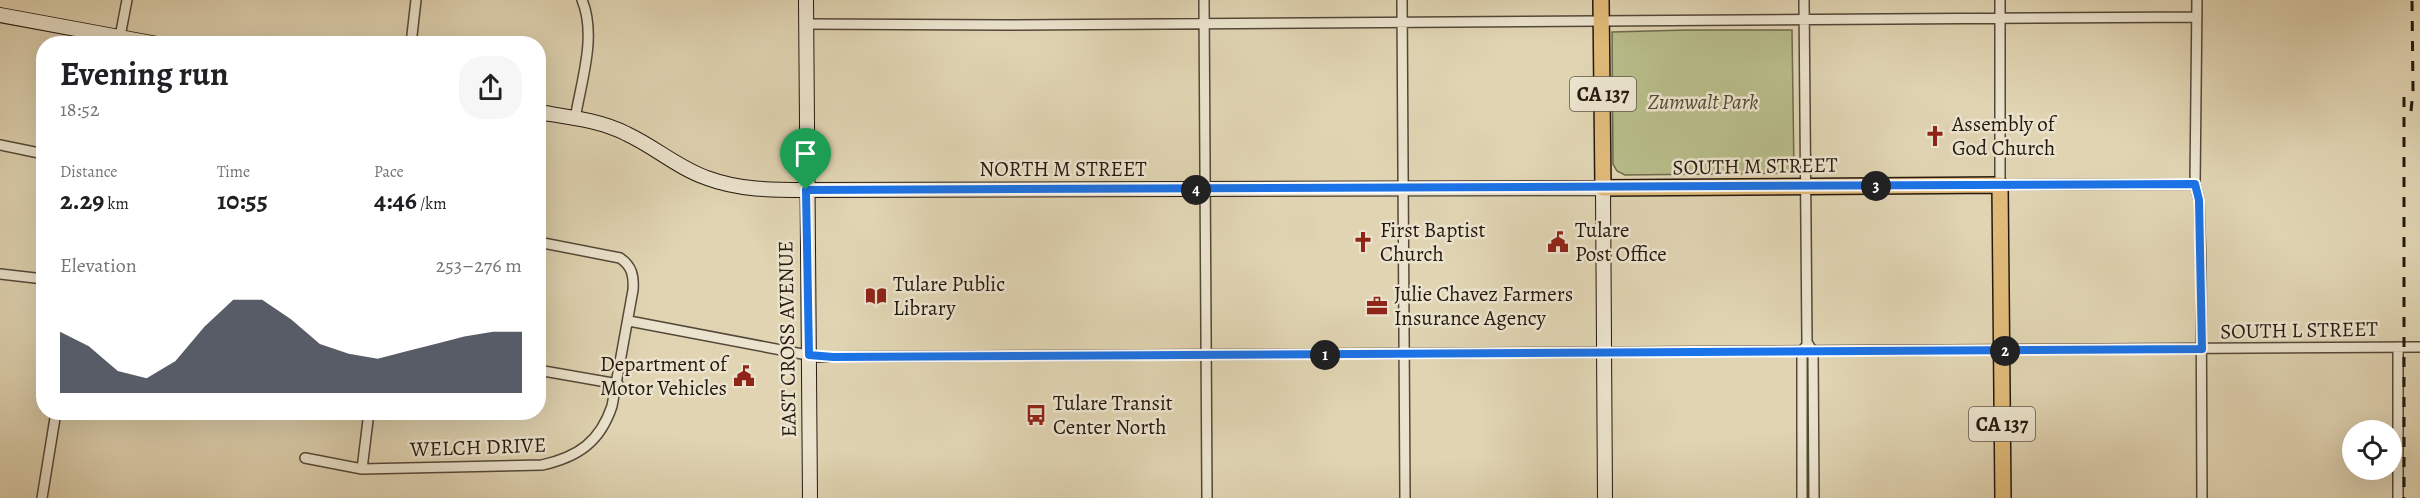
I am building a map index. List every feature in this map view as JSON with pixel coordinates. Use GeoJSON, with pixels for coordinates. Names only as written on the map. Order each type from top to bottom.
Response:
{"type":"FeatureCollection","features":[{"type":"Feature","properties":{"kind":"main road","name":"CA 137"},"geometry":{"type":"LineString","coordinates":[[1601,0],[1603,188]]}},
{"type":"Feature","properties":{"kind":"main road","name":"CA 137"},"geometry":{"type":"LineString","coordinates":[[2000,185],[2003,498]]}},
{"type":"Feature","properties":{"kind":"main road","name":"SOUTH M STREET"},"geometry":{"type":"LineString","coordinates":[[1603,188],[2000,185]]}},
{"type":"Feature","properties":{"kind":"street"},"geometry":{"type":"LineString","coordinates":[[121,36],[127,0]]}},
{"type":"Feature","properties":{"kind":"street"},"geometry":{"type":"LineString","coordinates":[[412,36],[416,0]]}},
{"type":"Feature","properties":{"kind":"street"},"geometry":{"type":"LineString","coordinates":[[575,119],[588,38],[582,0]]}},
{"type":"Feature","properties":{"kind":"street","name":"EAST CROSS AVENUE"},"geometry":{"type":"LineString","coordinates":[[806,0],[810,498]]}},
{"type":"Feature","properties":{"kind":"street"},"geometry":{"type":"LineString","coordinates":[[1204,0],[1207,498]]}},
{"type":"Feature","properties":{"kind":"street"},"geometry":{"type":"LineString","coordinates":[[1402,0],[1405,498]]}},
{"type":"Feature","properties":{"kind":"street"},"geometry":{"type":"LineString","coordinates":[[1802,498],[1802,352],[1807,342],[1804,0]]}},
{"type":"Feature","properties":{"kind":"street"},"geometry":{"type":"LineString","coordinates":[[2000,0],[2000,185]]}},
{"type":"Feature","properties":{"kind":"street"},"geometry":{"type":"LineString","coordinates":[[2197,0],[2195,184],[2199,211],[2202,498]]}},
{"type":"Feature","properties":{"kind":"street"},"geometry":{"type":"LineString","coordinates":[[0,15],[101,36]]}},
{"type":"Feature","properties":{"kind":"street"},"geometry":{"type":"LineString","coordinates":[[806,24],[2197,17]]}},
{"type":"Feature","properties":{"kind":"street","name":"NORTH M STREET"},"geometry":{"type":"LineString","coordinates":[[546,114],[610,126],[626,133],[680,166],[708,178],[739,187],[806,190],[1603,188]]}},
{"type":"Feature","properties":{"kind":"street"},"geometry":{"type":"LineString","coordinates":[[0,146],[36,153]]}},
{"type":"Feature","properties":{"kind":"street","name":"SOUTH M STREET"},"geometry":{"type":"LineString","coordinates":[[2000,185],[2195,184]]}},
{"type":"Feature","properties":{"kind":"street"},"geometry":{"type":"LineString","coordinates":[[1603,188],[1605,498]]}},
{"type":"Feature","properties":{"kind":"street","name":"WELCH DRIVE"},"geometry":{"type":"LineString","coordinates":[[305,458],[362,469],[542,465],[569,458],[589,444],[607,420],[618,384],[634,280],[628,263],[620,258],[546,243]]}},
{"type":"Feature","properties":{"kind":"street"},"geometry":{"type":"LineString","coordinates":[[0,274],[36,278]]}},
{"type":"Feature","properties":{"kind":"street","name":"SOUTH L STREET"},"geometry":{"type":"LineString","coordinates":[[629,321],[809,355],[833,357],[2420,347]]}},
{"type":"Feature","properties":{"kind":"street"},"geometry":{"type":"LineString","coordinates":[[1807,342],[1813,352],[1814,498]]}},
{"type":"Feature","properties":{"kind":"street"},"geometry":{"type":"LineString","coordinates":[[2398,347],[2398,498]]}},
{"type":"Feature","properties":{"kind":"street"},"geometry":{"type":"LineString","coordinates":[[546,371],[618,384]]}},
{"type":"Feature","properties":{"kind":"street"},"geometry":{"type":"LineString","coordinates":[[42,498],[55,420]]}},
{"type":"Feature","properties":{"kind":"street"},"geometry":{"type":"LineString","coordinates":[[362,469],[368,420]]}},
{"type":"Feature","properties":{"kind":"green space","name":"Zumwalt Park"},"geometry":{"type":"Polygon","coordinates":[[[1792,30],[1794,173],[1625,175],[1617,171],[1613,164],[1612,32],[1792,30]]]}},
{"type":"Feature","properties":{"kind":"railway"},"geometry":{"type":"LineString","coordinates":[[2411,111],[2413,91],[2412,0]]}},
{"type":"Feature","properties":{"kind":"railway"},"geometry":{"type":"LineString","coordinates":[[2404,97],[2404,498]]}},
{"type":"Feature","properties":{"kind":"place","name":"Assembly of God Church"},"geometry":{"type":"Point","coordinates":[1935,136]}},
{"type":"Feature","properties":{"kind":"place","name":"First Baptist Church"},"geometry":{"type":"Point","coordinates":[1363,242]}},
{"type":"Feature","properties":{"kind":"place","name":"Tulare Post Office"},"geometry":{"type":"Point","coordinates":[1558,242]}},
{"type":"Feature","properties":{"kind":"place","name":"Tulare Public Library"},"geometry":{"type":"Point","coordinates":[876,296]}},
{"type":"Feature","properties":{"kind":"place","name":"Julie Chavez Farmers Insurance Agency"},"geometry":{"type":"Point","coordinates":[1377,306]}},
{"type":"Feature","properties":{"kind":"place","name":"Department of Motor Vehicles"},"geometry":{"type":"Point","coordinates":[744,376]}},
{"type":"Feature","properties":{"kind":"place","name":"Tulare Transit Center North"},"geometry":{"type":"Point","coordinates":[1036,415]}},
{"type":"Feature","properties":{"kind":"route"},"geometry":{"type":"LineString","coordinates":[[2195,184],[2199,200],[2202,349],[819,357],[809,355],[806,190],[2195,184]]}}]}
